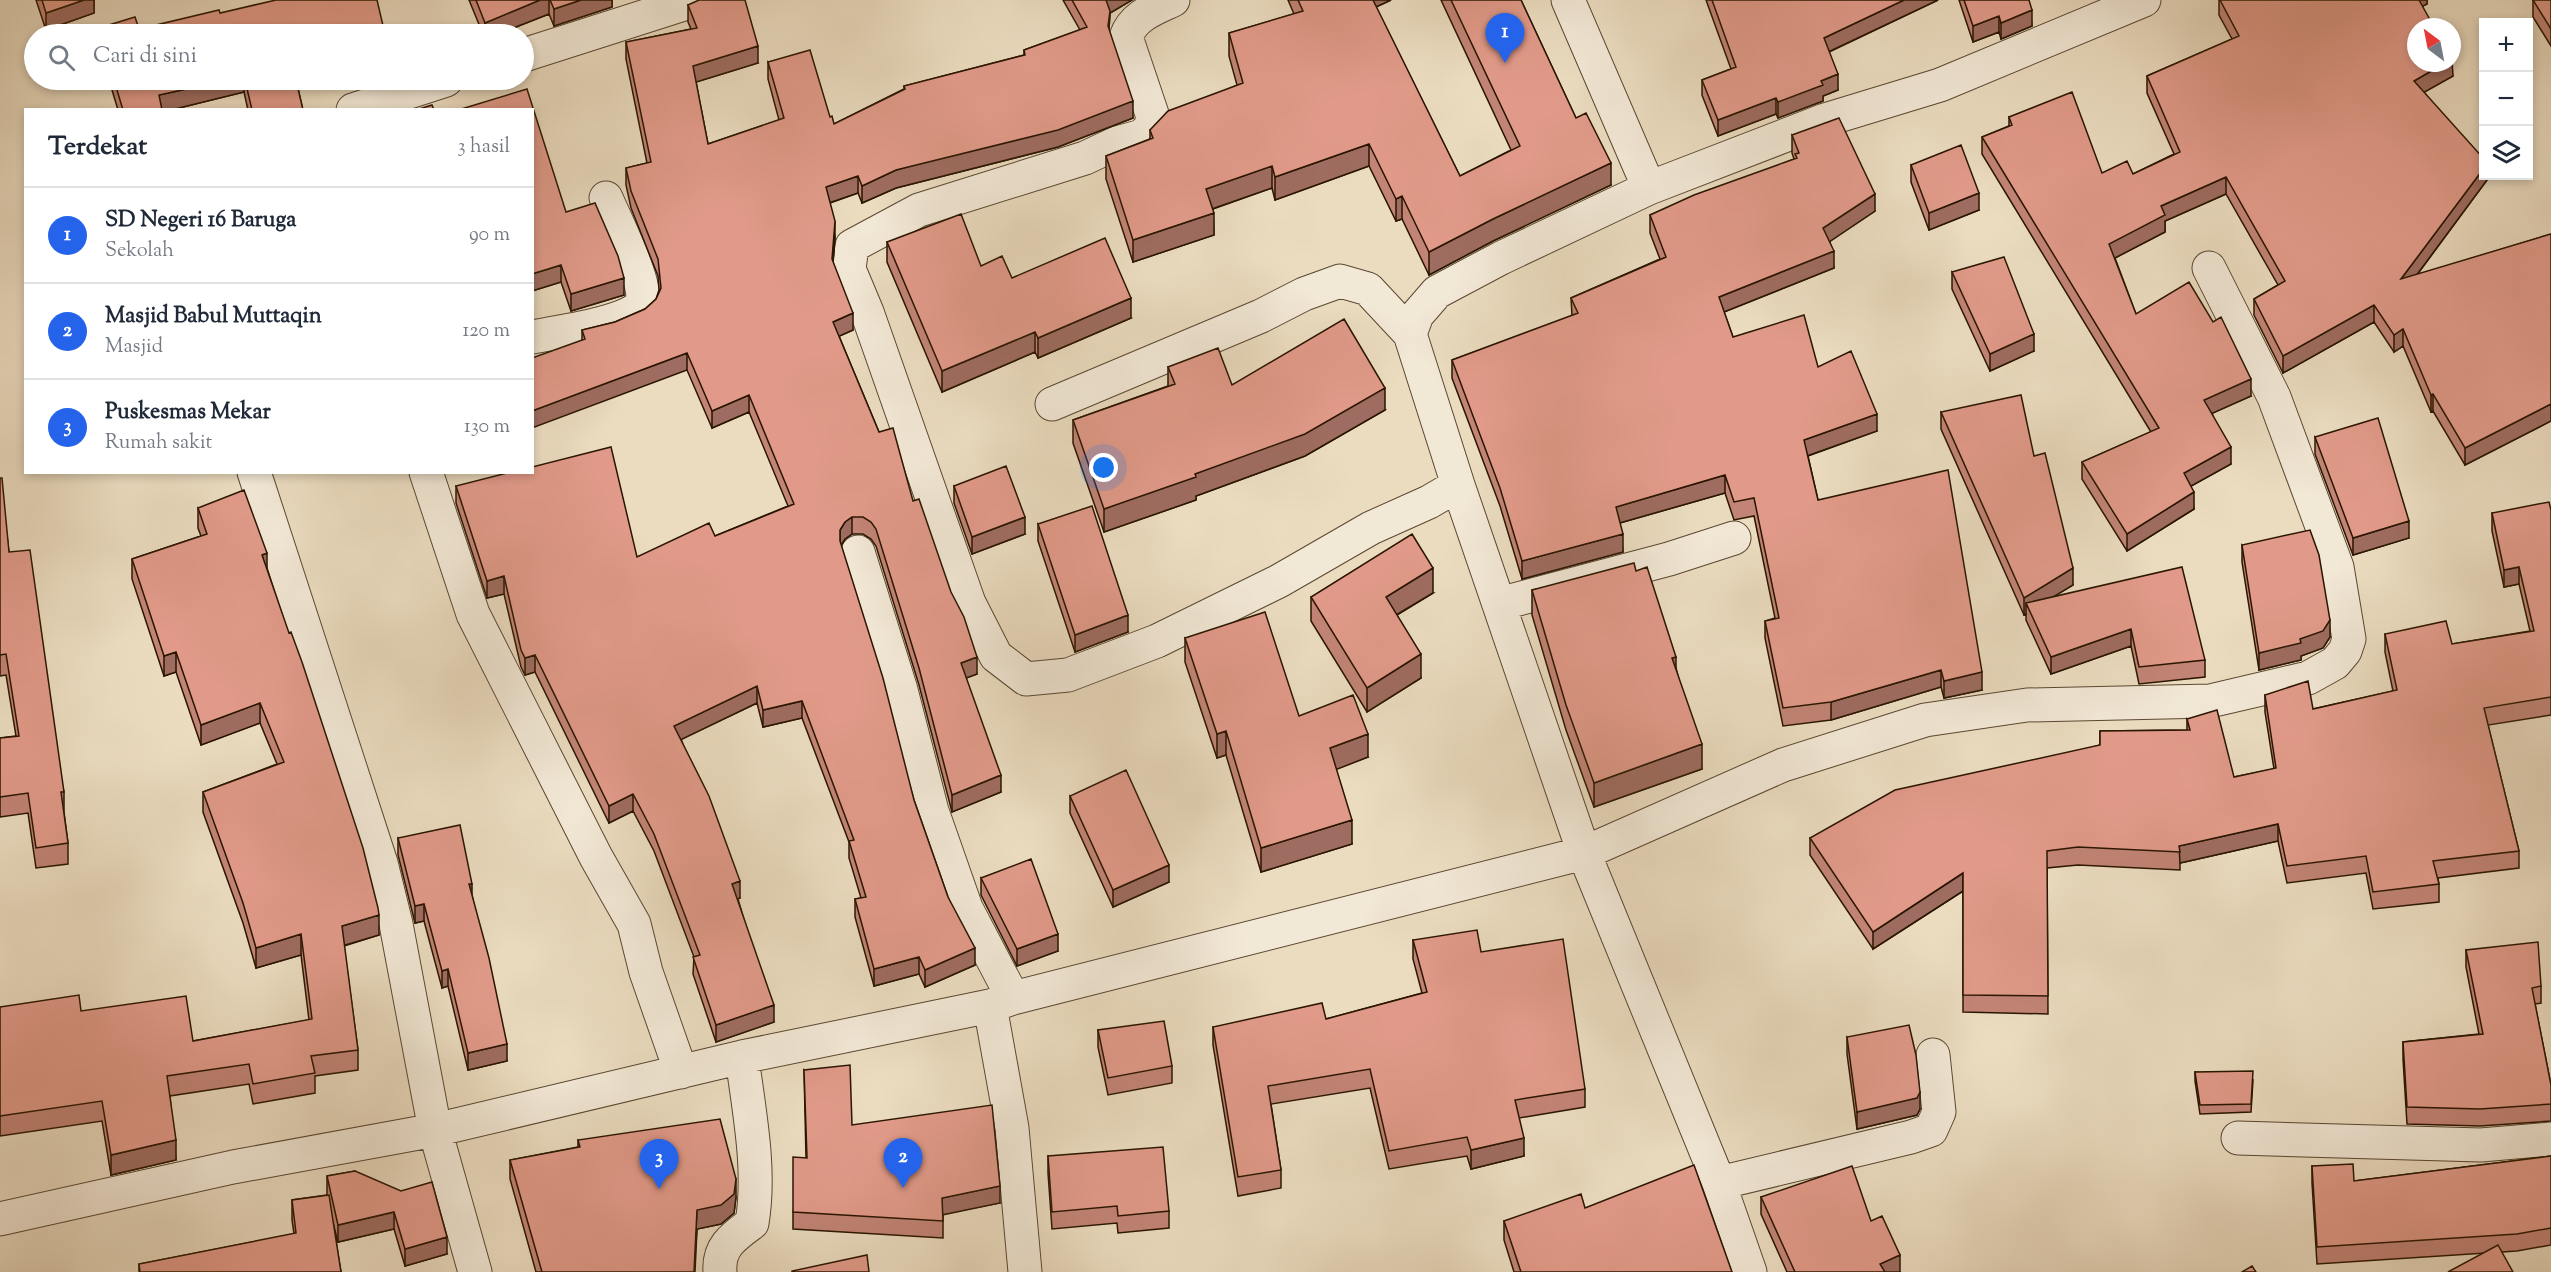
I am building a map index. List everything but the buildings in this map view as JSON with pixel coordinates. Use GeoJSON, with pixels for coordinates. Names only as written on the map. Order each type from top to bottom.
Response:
{"type":"FeatureCollection","features":[{"type":"Feature","properties":{"kind":"street"},"geometry":{"type":"LineString","coordinates":[[534,52],[696,0]]}},
{"type":"Feature","properties":{"kind":"street"},"geometry":{"type":"LineString","coordinates":[[1173,0],[1141,16],[1129,28],[1126,38],[1153,117],[1150,128],[1142,136],[1117,143],[1085,158],[920,210],[852,246],[849,269],[867,312],[969,603],[996,656],[1026,679],[1068,675],[1157,641],[1279,581],[1371,528],[1429,502],[1458,485]]}},
{"type":"Feature","properties":{"kind":"street"},"geometry":{"type":"LineString","coordinates":[[1568,0],[1649,188]]}},
{"type":"Feature","properties":{"kind":"street"},"geometry":{"type":"LineString","coordinates":[[1410,334],[1417,315],[1437,292],[1501,258],[1649,188],[1825,120],[1940,85],[2144,0]]}},
{"type":"Feature","properties":{"kind":"street"},"geometry":{"type":"LineString","coordinates":[[359,108],[415,90]]}},
{"type":"Feature","properties":{"kind":"street"},"geometry":{"type":"LineString","coordinates":[[534,337],[619,317],[637,309],[643,301],[641,283],[606,198]]}},
{"type":"Feature","properties":{"kind":"street"},"geometry":{"type":"LineString","coordinates":[[0,1219],[233,1167],[435,1130],[742,1057],[1001,1002],[1584,853],[1783,765],[1925,720],[2027,705],[2210,701],[2308,678],[2335,663],[2345,651],[2349,639],[2337,567],[2274,397],[2209,268]]}},
{"type":"Feature","properties":{"kind":"street"},"geometry":{"type":"LineString","coordinates":[[1052,404],[1261,316],[1304,294],[1340,282],[1368,289],[1410,334],[1458,485],[1584,853],[1719,1183],[1750,1272]]}},
{"type":"Feature","properties":{"kind":"street"},"geometry":{"type":"LineString","coordinates":[[255,474],[381,863],[396,924],[435,1130],[475,1272]]}},
{"type":"Feature","properties":{"kind":"street"},"geometry":{"type":"LineString","coordinates":[[427,474],[473,614],[596,857],[634,924],[646,972],[681,1072]]}},
{"type":"Feature","properties":{"kind":"street"},"geometry":{"type":"LineString","coordinates":[[1499,604],[1669,559],[1734,538]]}},
{"type":"Feature","properties":{"kind":"street"},"geometry":{"type":"LineString","coordinates":[[858,552],[901,690],[932,811],[1001,1002],[1025,1272]]}},
{"type":"Feature","properties":{"kind":"street"},"geometry":{"type":"LineString","coordinates":[[1719,1183],[1911,1137],[1931,1130],[1939,1112],[1933,1055]]}},
{"type":"Feature","properties":{"kind":"street"},"geometry":{"type":"LineString","coordinates":[[720,1272],[721,1251],[730,1240],[752,1223],[756,1198],[742,1057]]}},
{"type":"Feature","properties":{"kind":"street"},"geometry":{"type":"LineString","coordinates":[[2238,1138],[2481,1144],[2551,1139]]}},
{"type":"Feature","properties":{"kind":"place","name":"SD Negeri 16 Baruga"},"geometry":{"type":"Point","coordinates":[1505,63]}},
{"type":"Feature","properties":{"kind":"place","name":"Masjid Babul Muttaqin"},"geometry":{"type":"Point","coordinates":[903,1188]}},
{"type":"Feature","properties":{"kind":"place","name":"Puskesmas Mekar"},"geometry":{"type":"Point","coordinates":[659,1189]}}]}
